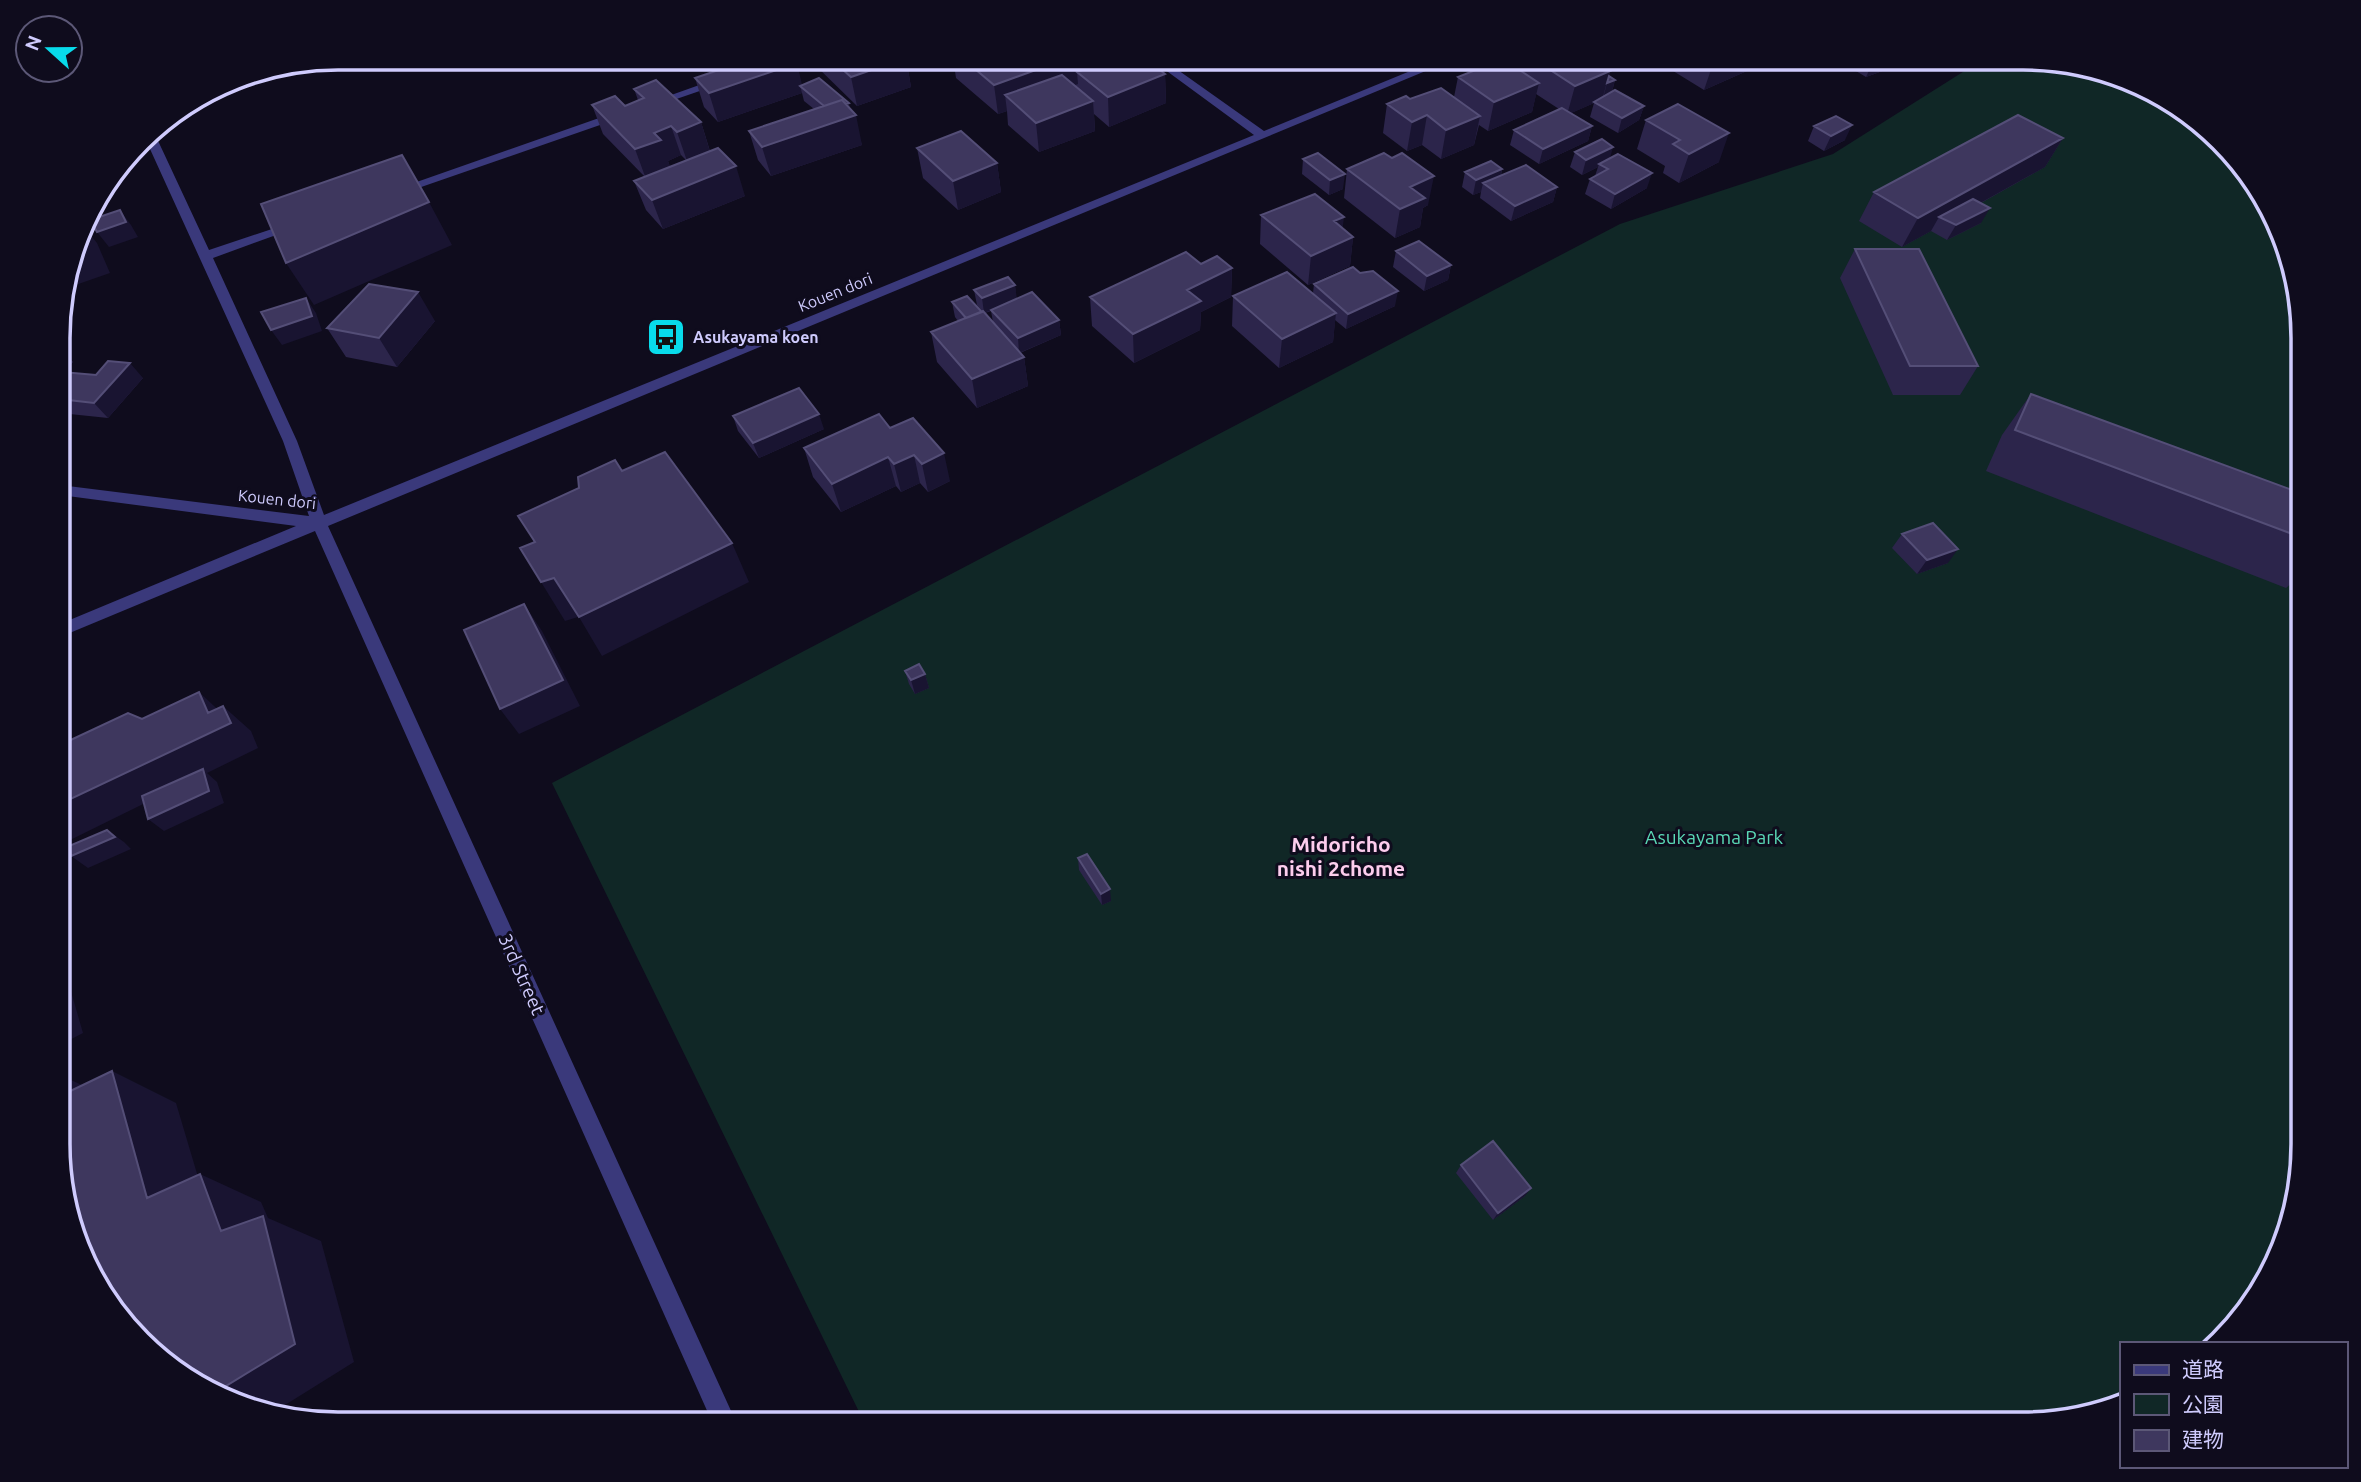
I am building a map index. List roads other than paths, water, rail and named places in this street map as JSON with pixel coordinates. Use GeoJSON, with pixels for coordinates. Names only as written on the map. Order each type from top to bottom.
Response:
{"type":"FeatureCollection","features":[{"type":"Feature","properties":{"kind":"street"},"geometry":{"type":"LineString","coordinates":[[1171,70],[1262,135]]}},
{"type":"Feature","properties":{"kind":"street","name":"Kouen dori"},"geometry":{"type":"LineString","coordinates":[[70,491],[319,523],[1422,70]]}},
{"type":"Feature","properties":{"kind":"street"},"geometry":{"type":"LineString","coordinates":[[642,107],[734,76]]}},
{"type":"Feature","properties":{"kind":"street"},"geometry":{"type":"LineString","coordinates":[[390,193],[628,112]]}},
{"type":"Feature","properties":{"kind":"street","name":"3rd Street"},"geometry":{"type":"LineString","coordinates":[[154,144],[290,441],[319,523],[720,1412]]}},
{"type":"Feature","properties":{"kind":"street"},"geometry":{"type":"LineString","coordinates":[[205,257],[311,220]]}},
{"type":"Feature","properties":{"kind":"street"},"geometry":{"type":"LineString","coordinates":[[70,627],[319,523]]}},
{"type":"Feature","properties":{"kind":"place","name":"Asukayama koen"},"geometry":{"type":"Point","coordinates":[666,337]}},
{"type":"Feature","properties":{"kind":"district","name":"Midoricho nishi 2chome"},"geometry":{"type":"Point","coordinates":[1341,856]}},
{"type":"Feature","properties":{"kind":"park label","name":"Asukayama Park"},"geometry":{"type":"Point","coordinates":[1714,837]}}]}
